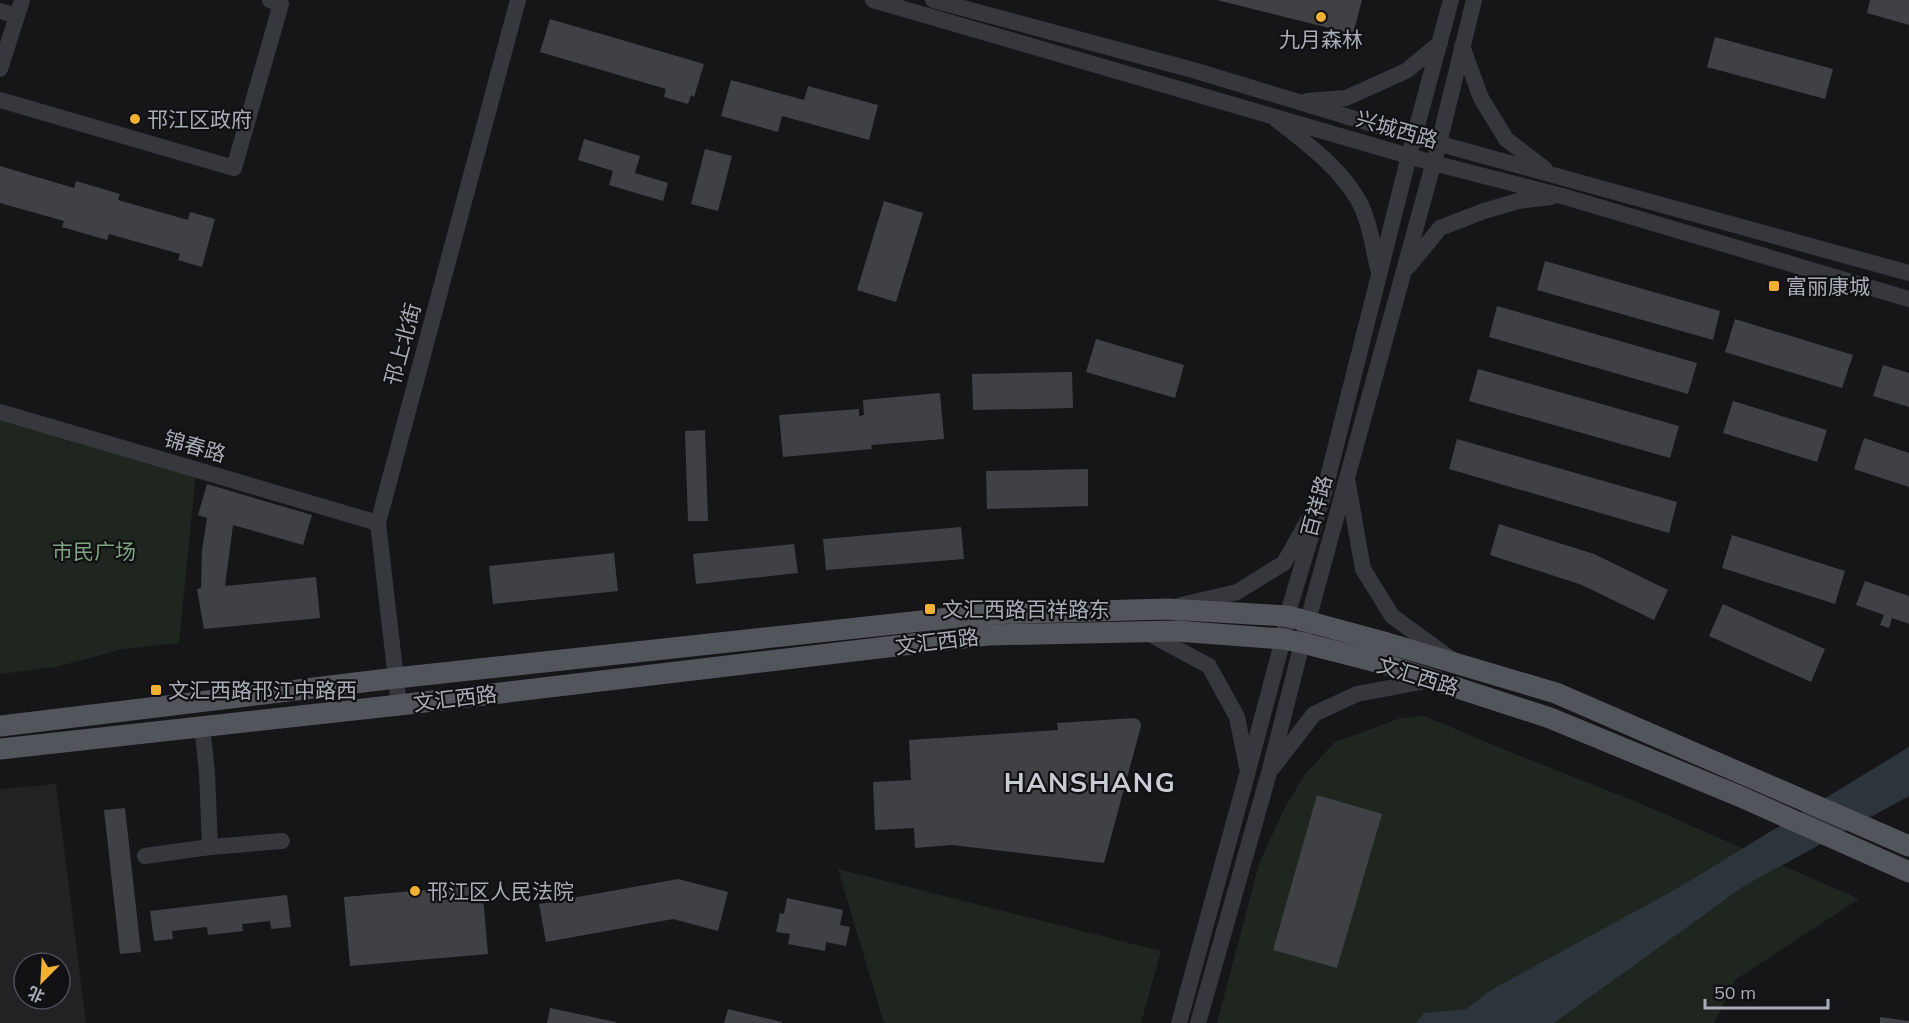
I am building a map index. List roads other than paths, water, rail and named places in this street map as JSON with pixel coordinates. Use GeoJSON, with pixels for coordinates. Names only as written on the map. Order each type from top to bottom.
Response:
{"type":"FeatureCollection","features":[{"type":"Feature","properties":{"kind":"main road","name":"文汇西路"},"geometry":{"type":"LineString","coordinates":[[0,726],[396,678],[986,614],[1167,609],[1287,616],[1308,620],[1556,693],[1905,844]]}},
{"type":"Feature","properties":{"kind":"main road","name":"文汇西路"},"geometry":{"type":"LineString","coordinates":[[0,749],[399,705],[988,635],[1178,631],[1283,639],[1304,643],[1381,663],[1550,718],[1739,796],[1909,872]]}},
{"type":"Feature","properties":{"kind":"street"},"geometry":{"type":"LineString","coordinates":[[0,100],[234,168],[282,4],[270,0]]}},
{"type":"Feature","properties":{"kind":"street","name":"邗上北街"},"geometry":{"type":"LineString","coordinates":[[399,705],[378,523],[518,0]]}},
{"type":"Feature","properties":{"kind":"street","name":"兴城西路"},"geometry":{"type":"LineString","coordinates":[[873,0],[1433,163],[1562,196],[1909,299]]}},
{"type":"Feature","properties":{"kind":"street","name":"兴城西路"},"geometry":{"type":"LineString","coordinates":[[933,0],[1182,67],[1415,137],[1909,273]]}},
{"type":"Feature","properties":{"kind":"street","name":"百祥路"},"geometry":{"type":"LineString","coordinates":[[1179,1023],[1248,771],[1287,616],[1324,493],[1451,0]]}},
{"type":"Feature","properties":{"kind":"street","name":"百祥路"},"geometry":{"type":"LineString","coordinates":[[1198,1023],[1269,773],[1304,643],[1308,620],[1439,143],[1474,0]]}},
{"type":"Feature","properties":{"kind":"street"},"geometry":{"type":"LineString","coordinates":[[0,11],[20,8],[0,69]]}},
{"type":"Feature","properties":{"kind":"street"},"geometry":{"type":"LineString","coordinates":[[1298,102],[1346,98],[1406,71],[1440,43]]}},
{"type":"Feature","properties":{"kind":"street"},"geometry":{"type":"LineString","coordinates":[[1462,46],[1481,98],[1506,139],[1553,174]]}},
{"type":"Feature","properties":{"kind":"street"},"geometry":{"type":"LineString","coordinates":[[1272,115],[1331,164],[1358,199],[1370,232],[1379,275]]}},
{"type":"Feature","properties":{"kind":"street"},"geometry":{"type":"LineString","coordinates":[[1403,273],[1440,228],[1518,201],[1562,196]]}},
{"type":"Feature","properties":{"kind":"street","name":"锦春路"},"geometry":{"type":"LineString","coordinates":[[0,412],[378,523]]}},
{"type":"Feature","properties":{"kind":"street"},"geometry":{"type":"LineString","coordinates":[[1347,477],[1363,569],[1392,616],[1456,663]]}},
{"type":"Feature","properties":{"kind":"street"},"geometry":{"type":"LineString","coordinates":[[1167,609],[1237,592],[1284,564],[1324,493]]}},
{"type":"Feature","properties":{"kind":"street"},"geometry":{"type":"LineString","coordinates":[[1145,632],[1209,666],[1237,717],[1248,771]]}},
{"type":"Feature","properties":{"kind":"street"},"geometry":{"type":"LineString","coordinates":[[1269,773],[1314,714],[1357,693],[1432,680]]}},
{"type":"Feature","properties":{"kind":"street"},"geometry":{"type":"LineString","coordinates":[[202,726],[207,773],[210,847]]}},
{"type":"Feature","properties":{"kind":"street"},"geometry":{"type":"LineString","coordinates":[[145,856],[210,847],[282,841]]}},
{"type":"Feature","properties":{"kind":"place","name":"九月森林"},"geometry":{"type":"Point","coordinates":[1321,17]}},
{"type":"Feature","properties":{"kind":"place","name":"邗江区政府"},"geometry":{"type":"Point","coordinates":[135,119]}},
{"type":"Feature","properties":{"kind":"place","name":"富丽康城"},"geometry":{"type":"Point","coordinates":[1774,286]}},
{"type":"Feature","properties":{"kind":"place","name":"文汇西路百祥路东"},"geometry":{"type":"Point","coordinates":[930,609]}},
{"type":"Feature","properties":{"kind":"place","name":"文汇西路邗江中路西"},"geometry":{"type":"Point","coordinates":[156,690]}},
{"type":"Feature","properties":{"kind":"place","name":"邗江区人民法院"},"geometry":{"type":"Point","coordinates":[415,891]}},
{"type":"Feature","properties":{"kind":"district","name":"HANSHANG"},"geometry":{"type":"Point","coordinates":[1090,782]}},
{"type":"Feature","properties":{"kind":"park label","name":"市民广场"},"geometry":{"type":"Point","coordinates":[94,551]}}]}
